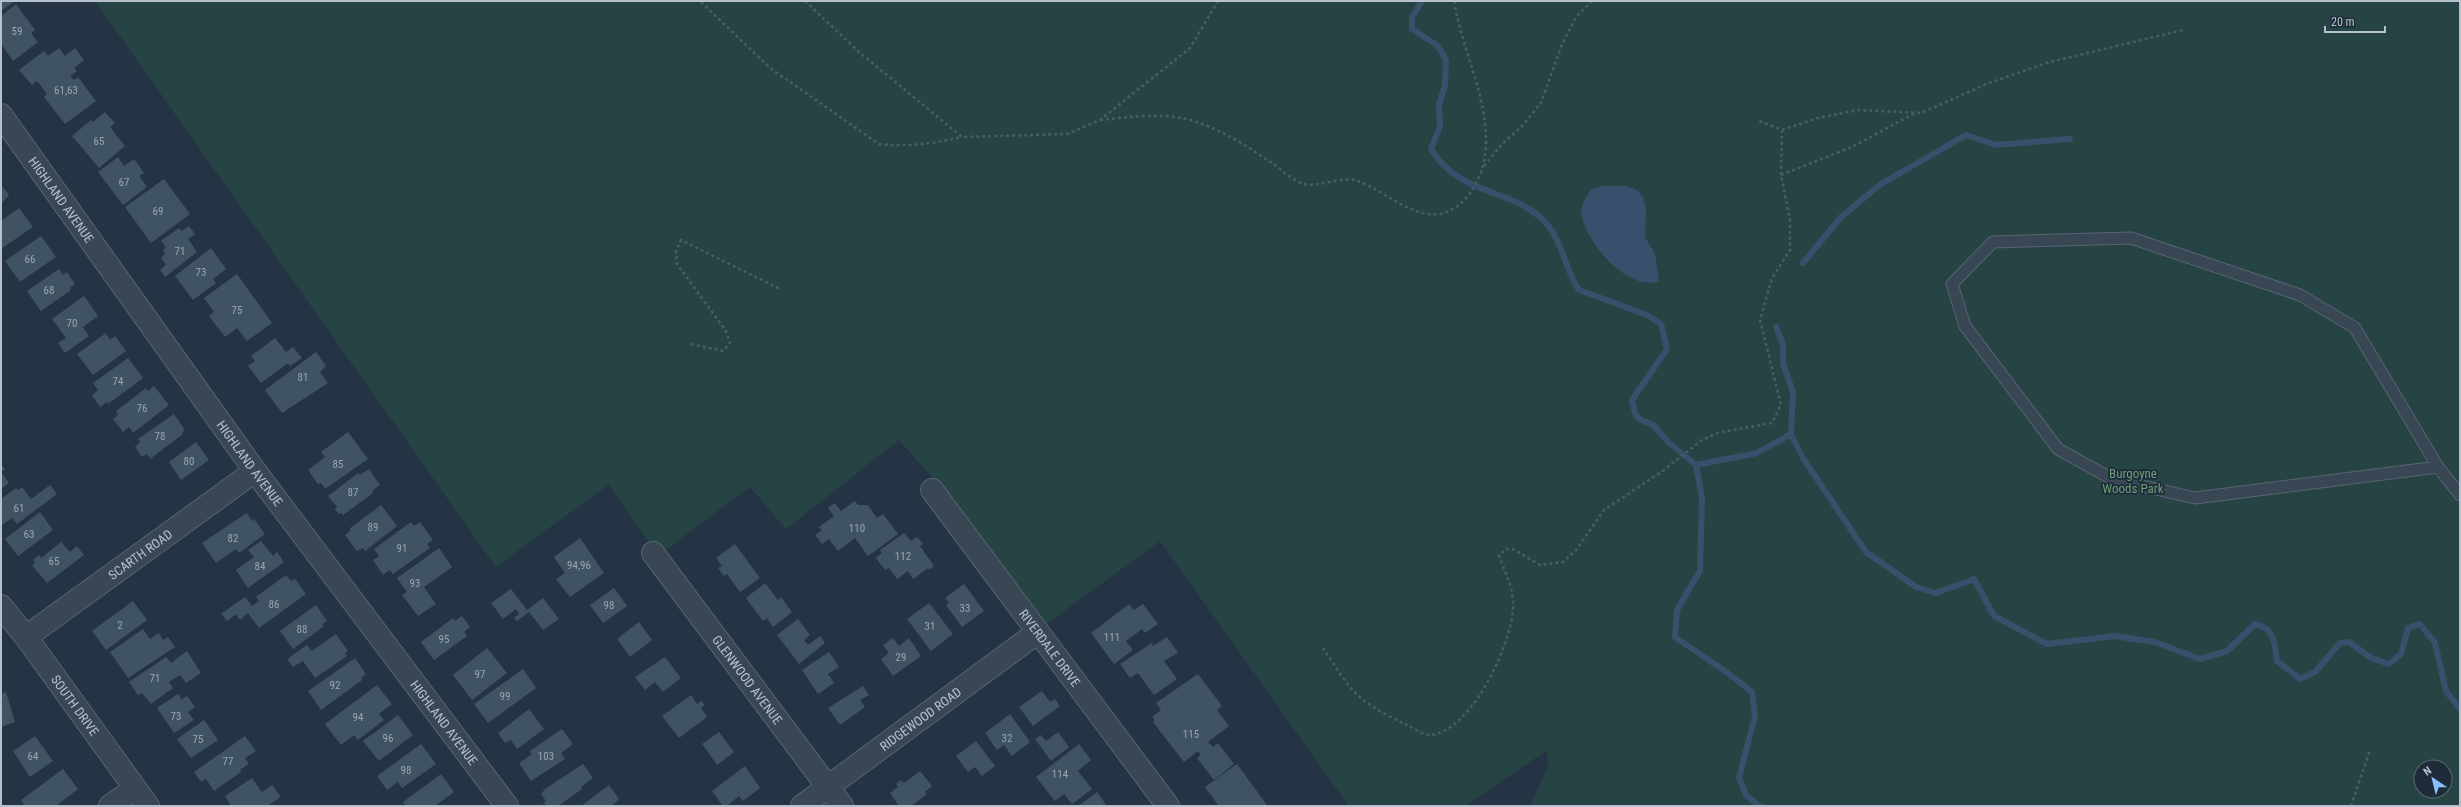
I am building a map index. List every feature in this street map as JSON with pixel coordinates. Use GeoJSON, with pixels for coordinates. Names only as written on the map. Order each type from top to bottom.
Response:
{"type":"FeatureCollection","features":[{"type":"Feature","properties":{"kind":"street","name":"HIGHLAND AVENUE"},"geometry":{"type":"LineString","coordinates":[[1,115],[255,471],[507,806]]}},
{"type":"Feature","properties":{"kind":"street","name":"SCARTH ROAD"},"geometry":{"type":"LineString","coordinates":[[26,637],[255,471]]}},
{"type":"Feature","properties":{"kind":"street","name":"RIVERDALE DRIVE"},"geometry":{"type":"LineString","coordinates":[[932,490],[1168,806]]}},
{"type":"Feature","properties":{"kind":"street","name":"GLENWOOD AVENUE"},"geometry":{"type":"LineString","coordinates":[[653,553],[842,806]]}},
{"type":"Feature","properties":{"kind":"street","name":"SOUTH DRIVE"},"geometry":{"type":"LineString","coordinates":[[1,606],[26,637],[134,789],[148,806]]}},
{"type":"Feature","properties":{"kind":"street","name":"RIDGEWOOD ROAD"},"geometry":{"type":"LineString","coordinates":[[802,806],[1038,632]]}},
{"type":"Feature","properties":{"kind":"street"},"geometry":{"type":"LineString","coordinates":[[110,806],[134,789]]}},
{"type":"Feature","properties":{"kind":"lane"},"geometry":{"type":"LineString","coordinates":[[2438,467],[2195,498],[2112,479],[2058,449],[1964,326],[1952,284],[1993,242],[2131,238],[2300,295],[2354,328],[2438,467],[2460,495]]}},
{"type":"Feature","properties":{"kind":"path"},"geometry":{"type":"LineString","coordinates":[[805,1],[858,51],[962,137]]}},
{"type":"Feature","properties":{"kind":"path"},"geometry":{"type":"LineString","coordinates":[[701,2],[770,68],[879,144],[899,146],[941,142],[962,137],[1067,134],[1100,120],[1190,48],[1218,1]]}},
{"type":"Feature","properties":{"kind":"path"},"geometry":{"type":"LineString","coordinates":[[1454,1],[1458,24],[1480,89],[1486,146],[1483,168]]}},
{"type":"Feature","properties":{"kind":"path"},"geometry":{"type":"LineString","coordinates":[[1100,120],[1158,115],[1190,120],[1249,148],[1304,184],[1357,180],[1397,204],[1426,214],[1444,213],[1460,205],[1472,192],[1483,168],[1501,145],[1522,126],[1541,103],[1562,44],[1577,16],[1592,1]]}},
{"type":"Feature","properties":{"kind":"path"},"geometry":{"type":"LineString","coordinates":[[1782,175],[1852,148],[1916,112],[2046,63],[2183,30]]}},
{"type":"Feature","properties":{"kind":"path"},"geometry":{"type":"LineString","coordinates":[[1758,121],[1782,130],[1818,118],[1858,110],[1916,112]]}},
{"type":"Feature","properties":{"kind":"path"},"geometry":{"type":"LineString","coordinates":[[1323,648],[1344,679],[1361,698],[1399,721],[1428,735],[1442,732],[1463,717],[1482,692],[1509,638],[1514,602],[1509,576],[1499,555],[1506,549],[1513,549],[1540,565],[1563,562],[1576,550],[1604,510],[1664,470],[1702,440],[1717,433],[1772,423],[1781,405],[1760,320],[1772,278],[1790,250],[1790,220],[1782,175],[1782,130]]}},
{"type":"Feature","properties":{"kind":"path"},"geometry":{"type":"LineString","coordinates":[[691,344],[723,351],[730,343],[726,330],[677,264],[676,251],[681,240],[780,289]]}},
{"type":"Feature","properties":{"kind":"path"},"geometry":{"type":"LineString","coordinates":[[2351,806],[2370,750]]}},
{"type":"Feature","properties":{"kind":"green space","name":"Burgoyne Woods Park"},"geometry":{"type":"Polygon","coordinates":[[[95,1],[2460,1],[2460,806],[1530,806],[1549,764],[1546,751],[1465,806],[1349,806],[1160,541],[1037,631],[938,484],[899,440],[786,529],[750,487],[658,556],[609,484],[496,567],[95,1]]]}},
{"type":"Feature","properties":{"kind":"water"},"geometry":{"type":"Polygon","coordinates":[[[1602,186],[1627,186],[1638,191],[1643,198],[1646,208],[1645,237],[1655,254],[1659,281],[1647,283],[1634,279],[1621,272],[1598,249],[1589,235],[1583,223],[1581,208],[1591,189],[1602,186]]]}},
{"type":"Feature","properties":{"kind":"building"},"geometry":{"type":"Polygon","coordinates":[[[1,1],[15,1],[1,11],[1,1]]]}},
{"type":"Feature","properties":{"kind":"building"},"geometry":{"type":"Polygon","coordinates":[[[16,4],[35,30],[31,33],[38,42],[13,61],[1,44],[1,16],[16,4]]]}},
{"type":"Feature","properties":{"kind":"building"},"geometry":{"type":"Polygon","coordinates":[[[59,48],[65,56],[75,48],[84,60],[74,68],[77,71],[70,76],[74,80],[78,77],[96,101],[65,124],[44,97],[47,94],[37,81],[32,85],[19,70],[44,51],[48,56],[59,48]]]}},
{"type":"Feature","properties":{"kind":"building"},"geometry":{"type":"Polygon","coordinates":[[[105,112],[115,123],[110,127],[125,146],[99,168],[72,136],[91,120],[93,122],[105,112]]]}},
{"type":"Feature","properties":{"kind":"building"},"geometry":{"type":"Polygon","coordinates":[[[118,157],[124,166],[134,159],[144,173],[139,176],[147,187],[123,205],[98,172],[118,157]]]}},
{"type":"Feature","properties":{"kind":"building"},"geometry":{"type":"Polygon","coordinates":[[[164,179],[190,214],[151,243],[125,207],[164,179]]]}},
{"type":"Feature","properties":{"kind":"building"},"geometry":{"type":"Polygon","coordinates":[[[1,185],[9,195],[1,204],[1,185]]]}},
{"type":"Feature","properties":{"kind":"building"},"geometry":{"type":"Polygon","coordinates":[[[19,208],[33,227],[1,249],[1,221],[19,208]]]}},
{"type":"Feature","properties":{"kind":"building"},"geometry":{"type":"Polygon","coordinates":[[[189,226],[195,234],[188,239],[197,252],[165,277],[160,270],[166,265],[161,258],[165,254],[163,250],[166,247],[161,241],[179,228],[182,231],[189,226]]]}},
{"type":"Feature","properties":{"kind":"building"},"geometry":{"type":"Polygon","coordinates":[[[41,236],[56,257],[20,282],[5,261],[41,236]]]}},
{"type":"Feature","properties":{"kind":"building"},"geometry":{"type":"Polygon","coordinates":[[[211,248],[226,269],[213,279],[216,283],[193,300],[175,276],[211,248]]]}},
{"type":"Feature","properties":{"kind":"building"},"geometry":{"type":"Polygon","coordinates":[[[59,269],[63,275],[67,272],[75,284],[70,287],[71,290],[41,311],[27,291],[59,269]]]}},
{"type":"Feature","properties":{"kind":"building"},"geometry":{"type":"Polygon","coordinates":[[[237,274],[272,323],[247,341],[237,328],[225,337],[209,316],[214,312],[204,298],[237,274]]]}},
{"type":"Feature","properties":{"kind":"building"},"geometry":{"type":"Polygon","coordinates":[[[84,296],[98,316],[83,327],[89,336],[65,353],[58,343],[66,338],[52,319],[84,296]]]}},
{"type":"Feature","properties":{"kind":"building"},"geometry":{"type":"Polygon","coordinates":[[[106,333],[110,340],[115,336],[126,351],[93,375],[77,354],[106,333]]]}},
{"type":"Feature","properties":{"kind":"building"},"geometry":{"type":"Polygon","coordinates":[[[275,338],[286,352],[293,347],[302,358],[290,366],[288,363],[261,383],[248,366],[255,361],[251,356],[275,338]]]}},
{"type":"Feature","properties":{"kind":"building"},"geometry":{"type":"Polygon","coordinates":[[[316,352],[326,366],[320,372],[328,383],[282,413],[265,390],[316,352]]]}},
{"type":"Feature","properties":{"kind":"building"},"geometry":{"type":"Polygon","coordinates":[[[128,358],[143,378],[108,404],[107,402],[100,407],[92,395],[98,390],[93,383],[128,358]]]}},
{"type":"Feature","properties":{"kind":"building"},"geometry":{"type":"Polygon","coordinates":[[[154,386],[169,405],[133,433],[129,427],[123,432],[113,419],[118,415],[116,411],[146,388],[148,391],[154,386]]]}},
{"type":"Feature","properties":{"kind":"building"},"geometry":{"type":"Polygon","coordinates":[[[174,414],[185,430],[182,432],[183,434],[150,459],[147,454],[142,457],[135,447],[140,442],[138,439],[174,414]]]}},
{"type":"Feature","properties":{"kind":"building"},"geometry":{"type":"Polygon","coordinates":[[[348,432],[368,459],[325,489],[321,483],[318,484],[308,470],[325,457],[321,452],[348,432]]]}},
{"type":"Feature","properties":{"kind":"building"},"geometry":{"type":"Polygon","coordinates":[[[196,442],[209,460],[181,480],[169,462],[196,442]]]}},
{"type":"Feature","properties":{"kind":"building"},"geometry":{"type":"Polygon","coordinates":[[[1,464],[5,469],[1,472],[1,464]]]}},
{"type":"Feature","properties":{"kind":"building"},"geometry":{"type":"Polygon","coordinates":[[[369,469],[380,485],[372,491],[373,493],[343,515],[341,513],[339,514],[335,509],[337,507],[328,496],[358,473],[360,475],[369,469]]]}},
{"type":"Feature","properties":{"kind":"building"},"geometry":{"type":"Polygon","coordinates":[[[1,472],[9,483],[1,489],[1,472]]]}},
{"type":"Feature","properties":{"kind":"building"},"geometry":{"type":"Polygon","coordinates":[[[50,485],[57,494],[17,524],[12,518],[1,526],[1,499],[16,488],[18,490],[22,487],[31,499],[50,485]]]}},
{"type":"Feature","properties":{"kind":"building"},"geometry":{"type":"Polygon","coordinates":[[[855,501],[858,505],[868,505],[877,518],[883,514],[898,534],[868,556],[855,538],[838,551],[829,539],[822,544],[815,535],[822,530],[819,527],[834,516],[828,508],[835,503],[841,511],[855,501]]]}},
{"type":"Feature","properties":{"kind":"building"},"geometry":{"type":"Polygon","coordinates":[[[381,505],[397,526],[365,551],[363,548],[357,551],[345,535],[351,530],[349,529],[381,505]]]}},
{"type":"Feature","properties":{"kind":"building"},"geometry":{"type":"Polygon","coordinates":[[[40,512],[53,530],[18,556],[5,539],[40,512]]]}},
{"type":"Feature","properties":{"kind":"building"},"geometry":{"type":"Polygon","coordinates":[[[247,513],[252,521],[254,519],[265,534],[239,553],[236,549],[216,563],[202,543],[247,513]]]}},
{"type":"Feature","properties":{"kind":"building"},"geometry":{"type":"Polygon","coordinates":[[[411,522],[414,526],[420,522],[433,540],[427,544],[430,548],[393,574],[390,570],[383,575],[373,560],[379,556],[374,549],[411,522]]]}},
{"type":"Feature","properties":{"kind":"building"},"geometry":{"type":"Polygon","coordinates":[[[904,533],[911,541],[917,537],[923,544],[920,546],[934,566],[929,570],[928,568],[913,579],[908,571],[897,579],[889,568],[885,570],[876,558],[882,553],[880,550],[904,533]]]}},
{"type":"Feature","properties":{"kind":"building"},"geometry":{"type":"Polygon","coordinates":[[[580,538],[604,573],[570,597],[556,579],[565,573],[554,557],[580,538]]]}},
{"type":"Feature","properties":{"kind":"building"},"geometry":{"type":"Polygon","coordinates":[[[261,541],[273,556],[277,552],[284,562],[248,588],[236,570],[254,557],[248,550],[261,541]]]}},
{"type":"Feature","properties":{"kind":"building"},"geometry":{"type":"Polygon","coordinates":[[[61,542],[70,552],[77,546],[84,555],[47,583],[32,565],[35,563],[33,560],[39,555],[41,558],[61,542]]]}},
{"type":"Feature","properties":{"kind":"building"},"geometry":{"type":"Polygon","coordinates":[[[735,544],[760,578],[740,592],[727,574],[724,576],[718,568],[722,566],[716,558],[735,544]]]}},
{"type":"Feature","properties":{"kind":"building"},"geometry":{"type":"Polygon","coordinates":[[[439,548],[452,567],[424,587],[436,604],[418,616],[402,595],[407,592],[397,578],[439,548]]]}},
{"type":"Feature","properties":{"kind":"building"},"geometry":{"type":"Polygon","coordinates":[[[286,575],[291,581],[295,579],[306,594],[259,628],[248,613],[240,620],[236,614],[227,621],[221,614],[245,597],[252,606],[259,601],[256,597],[286,575]]]}},
{"type":"Feature","properties":{"kind":"building"},"geometry":{"type":"Polygon","coordinates":[[[765,583],[778,600],[781,597],[792,612],[773,627],[767,618],[763,621],[746,598],[765,583]]]}},
{"type":"Feature","properties":{"kind":"building"},"geometry":{"type":"Polygon","coordinates":[[[964,584],[984,611],[962,627],[946,605],[949,602],[945,598],[964,584]]]}},
{"type":"Feature","properties":{"kind":"building"},"geometry":{"type":"Polygon","coordinates":[[[614,588],[627,606],[603,623],[590,605],[614,588]]]}},
{"type":"Feature","properties":{"kind":"building"},"geometry":{"type":"Polygon","coordinates":[[[511,589],[527,610],[543,598],[559,619],[543,630],[529,612],[517,621],[514,618],[519,614],[516,609],[503,619],[491,603],[511,589]]]}},
{"type":"Feature","properties":{"kind":"building"},"geometry":{"type":"Polygon","coordinates":[[[133,601],[147,620],[106,650],[92,631],[133,601]]]}},
{"type":"Feature","properties":{"kind":"building"},"geometry":{"type":"Polygon","coordinates":[[[929,603],[953,634],[931,651],[907,619],[929,603]]]}},
{"type":"Feature","properties":{"kind":"building"},"geometry":{"type":"Polygon","coordinates":[[[1129,604],[1134,610],[1143,604],[1158,624],[1145,633],[1142,629],[1126,641],[1133,650],[1114,664],[1091,633],[1129,604]]]}},
{"type":"Feature","properties":{"kind":"building"},"geometry":{"type":"Polygon","coordinates":[[[316,605],[327,621],[322,624],[324,626],[293,649],[280,631],[316,605]]]}},
{"type":"Feature","properties":{"kind":"building"},"geometry":{"type":"Polygon","coordinates":[[[462,616],[470,627],[464,632],[467,636],[434,660],[421,642],[453,618],[455,621],[462,616]]]}},
{"type":"Feature","properties":{"kind":"building"},"geometry":{"type":"Polygon","coordinates":[[[798,619],[810,635],[804,640],[808,645],[820,636],[825,643],[799,664],[777,635],[798,619]]]}},
{"type":"Feature","properties":{"kind":"building"},"geometry":{"type":"Polygon","coordinates":[[[639,622],[652,640],[630,657],[617,639],[639,622]]]}},
{"type":"Feature","properties":{"kind":"building"},"geometry":{"type":"Polygon","coordinates":[[[143,629],[150,639],[159,633],[163,640],[168,637],[175,647],[128,678],[110,652],[143,629]]]}},
{"type":"Feature","properties":{"kind":"building"},"geometry":{"type":"Polygon","coordinates":[[[336,634],[348,651],[345,653],[347,656],[315,678],[303,661],[293,667],[287,659],[307,645],[312,651],[336,634]]]}},
{"type":"Feature","properties":{"kind":"building"},"geometry":{"type":"Polygon","coordinates":[[[1167,637],[1178,653],[1164,661],[1177,679],[1154,695],[1138,673],[1130,678],[1120,664],[1152,643],[1153,646],[1167,637]]]}},
{"type":"Feature","properties":{"kind":"building"},"geometry":{"type":"Polygon","coordinates":[[[893,638],[899,646],[909,638],[921,656],[893,676],[881,659],[889,653],[883,645],[893,638]]]}},
{"type":"Feature","properties":{"kind":"building"},"geometry":{"type":"Polygon","coordinates":[[[487,648],[507,673],[472,700],[453,675],[487,648]]]}},
{"type":"Feature","properties":{"kind":"building"},"geometry":{"type":"Polygon","coordinates":[[[187,651],[201,673],[186,683],[180,675],[169,682],[173,688],[151,704],[142,693],[138,695],[129,682],[166,657],[171,663],[187,651]]]}},
{"type":"Feature","properties":{"kind":"building"},"geometry":{"type":"Polygon","coordinates":[[[829,652],[839,667],[828,674],[834,683],[818,694],[802,670],[829,652]]]}},
{"type":"Feature","properties":{"kind":"building"},"geometry":{"type":"Polygon","coordinates":[[[665,657],[681,678],[663,692],[655,682],[645,690],[635,677],[665,657]]]}},
{"type":"Feature","properties":{"kind":"building"},"geometry":{"type":"Polygon","coordinates":[[[355,658],[366,674],[361,678],[362,680],[321,710],[308,691],[355,658]]]}},
{"type":"Feature","properties":{"kind":"building"},"geometry":{"type":"Polygon","coordinates":[[[523,669],[536,688],[488,723],[474,704],[523,669]]]}},
{"type":"Feature","properties":{"kind":"building"},"geometry":{"type":"Polygon","coordinates":[[[1198,674],[1222,706],[1217,710],[1229,726],[1208,742],[1213,747],[1218,743],[1234,764],[1214,780],[1197,758],[1201,755],[1198,751],[1184,762],[1153,722],[1155,720],[1152,717],[1161,710],[1156,703],[1198,674]]]}},
{"type":"Feature","properties":{"kind":"building"},"geometry":{"type":"Polygon","coordinates":[[[377,685],[392,704],[379,714],[384,720],[358,740],[354,735],[341,745],[325,724],[377,685]]]}},
{"type":"Feature","properties":{"kind":"building"},"geometry":{"type":"Polygon","coordinates":[[[863,686],[869,695],[860,700],[865,707],[840,725],[828,708],[863,686]]]}},
{"type":"Feature","properties":{"kind":"building"},"geometry":{"type":"Polygon","coordinates":[[[1042,691],[1050,702],[1055,699],[1060,706],[1033,726],[1019,707],[1042,691]]]}},
{"type":"Feature","properties":{"kind":"building"},"geometry":{"type":"Polygon","coordinates":[[[6,692],[15,722],[1,727],[1,694],[6,692]]]}},
{"type":"Feature","properties":{"kind":"building"},"geometry":{"type":"Polygon","coordinates":[[[178,694],[182,699],[187,696],[195,707],[188,712],[194,720],[174,733],[157,708],[178,694]]]}},
{"type":"Feature","properties":{"kind":"building"},"geometry":{"type":"Polygon","coordinates":[[[691,695],[697,704],[701,701],[705,705],[701,708],[707,717],[679,738],[662,716],[691,695]]]}},
{"type":"Feature","properties":{"kind":"building"},"geometry":{"type":"Polygon","coordinates":[[[529,709],[544,729],[517,749],[511,740],[505,743],[498,733],[529,709]]]}},
{"type":"Feature","properties":{"kind":"building"},"geometry":{"type":"Polygon","coordinates":[[[1010,714],[1030,742],[1012,756],[1004,745],[997,750],[985,733],[1010,714]]]}},
{"type":"Feature","properties":{"kind":"building"},"geometry":{"type":"Polygon","coordinates":[[[398,715],[413,735],[379,761],[363,741],[398,715]]]}},
{"type":"Feature","properties":{"kind":"building"},"geometry":{"type":"Polygon","coordinates":[[[204,720],[218,740],[191,758],[177,739],[204,720]]]}},
{"type":"Feature","properties":{"kind":"building"},"geometry":{"type":"Polygon","coordinates":[[[562,729],[573,744],[561,753],[565,759],[531,781],[519,763],[532,754],[530,751],[562,729]]]}},
{"type":"Feature","properties":{"kind":"building"},"geometry":{"type":"Polygon","coordinates":[[[719,732],[734,752],[717,765],[702,744],[719,732]]]}},
{"type":"Feature","properties":{"kind":"building"},"geometry":{"type":"Polygon","coordinates":[[[1058,732],[1069,747],[1051,761],[1035,739],[1041,735],[1046,741],[1058,732]]]}},
{"type":"Feature","properties":{"kind":"building"},"geometry":{"type":"Polygon","coordinates":[[[35,736],[53,761],[30,777],[13,751],[35,736]]]}},
{"type":"Feature","properties":{"kind":"building"},"geometry":{"type":"Polygon","coordinates":[[[245,736],[256,751],[245,758],[249,764],[240,770],[241,772],[214,791],[206,779],[201,782],[194,772],[245,736]]]}},
{"type":"Feature","properties":{"kind":"building"},"geometry":{"type":"Polygon","coordinates":[[[976,741],[995,766],[982,776],[975,767],[968,772],[956,756],[976,741]]]}},
{"type":"Feature","properties":{"kind":"building"},"geometry":{"type":"Polygon","coordinates":[[[421,744],[436,764],[402,788],[398,782],[387,790],[377,776],[421,744]]]}},
{"type":"Feature","properties":{"kind":"building"},"geometry":{"type":"Polygon","coordinates":[[[1079,744],[1091,760],[1078,771],[1092,789],[1072,804],[1064,794],[1055,801],[1036,777],[1079,744]]]}},
{"type":"Feature","properties":{"kind":"building"},"geometry":{"type":"Polygon","coordinates":[[[583,764],[593,778],[581,787],[582,789],[558,806],[547,806],[543,803],[546,801],[541,794],[545,789],[583,764]]]}},
{"type":"Feature","properties":{"kind":"building"},"geometry":{"type":"Polygon","coordinates":[[[1237,764],[1267,805],[1266,806],[1219,806],[1205,787],[1237,764]]]}},
{"type":"Feature","properties":{"kind":"building"},"geometry":{"type":"Polygon","coordinates":[[[745,766],[760,788],[743,801],[739,796],[727,806],[723,806],[712,791],[745,766]]]}},
{"type":"Feature","properties":{"kind":"building"},"geometry":{"type":"Polygon","coordinates":[[[63,769],[78,789],[56,806],[25,806],[21,800],[63,769]]]}},
{"type":"Feature","properties":{"kind":"building"},"geometry":{"type":"Polygon","coordinates":[[[920,771],[932,786],[925,792],[927,794],[911,806],[899,806],[890,793],[898,787],[896,784],[901,780],[904,783],[920,771]]]}},
{"type":"Feature","properties":{"kind":"building"},"geometry":{"type":"Polygon","coordinates":[[[441,774],[454,792],[435,806],[406,806],[403,802],[441,774]]]}},
{"type":"Feature","properties":{"kind":"building"},"geometry":{"type":"Polygon","coordinates":[[[252,778],[262,792],[272,785],[281,797],[267,806],[231,806],[225,796],[252,778]]]}},
{"type":"Feature","properties":{"kind":"building"},"geometry":{"type":"Polygon","coordinates":[[[609,785],[619,799],[611,806],[581,806],[609,785]]]}},
{"type":"Feature","properties":{"kind":"building"},"geometry":{"type":"Polygon","coordinates":[[[1097,792],[1107,806],[1078,806],[1097,792]]]}},
{"type":"Feature","properties":{"kind":"waterway"},"geometry":{"type":"LineString","coordinates":[[1422,1],[1412,17],[1412,29],[1438,46],[1446,60],[1445,86],[1439,104],[1440,126],[1431,149],[1443,164],[1456,176],[1471,184],[1517,203],[1532,211],[1545,222],[1556,238],[1570,274],[1579,290],[1647,315],[1661,324],[1667,349],[1632,400],[1635,413],[1639,419],[1653,425],[1668,442],[1696,465],[1702,497],[1700,571],[1677,610],[1675,637],[1725,671],[1752,692],[1755,716],[1739,778],[1746,795],[1759,806]]}},
{"type":"Feature","properties":{"kind":"waterway"},"geometry":{"type":"LineString","coordinates":[[1803,263],[1841,217],[1881,184],[1966,135],[1996,145],[2070,139]]}},
{"type":"Feature","properties":{"kind":"waterway"},"geometry":{"type":"LineString","coordinates":[[1776,327],[1783,344],[1783,364],[1793,392],[1791,434]]}},
{"type":"Feature","properties":{"kind":"waterway"},"geometry":{"type":"LineString","coordinates":[[1696,465],[1757,453],[1791,434],[1803,458],[1866,552],[1916,587],[1936,593],[1974,579],[1994,616],[2047,644],[2115,636],[2155,642],[2200,659],[2227,651],[2255,624],[2267,629],[2273,638],[2277,661],[2300,679],[2315,672],[2340,643],[2349,642],[2371,658],[2389,664],[2401,654],[2408,628],[2420,624],[2435,643],[2446,691],[2460,709]]}}]}
